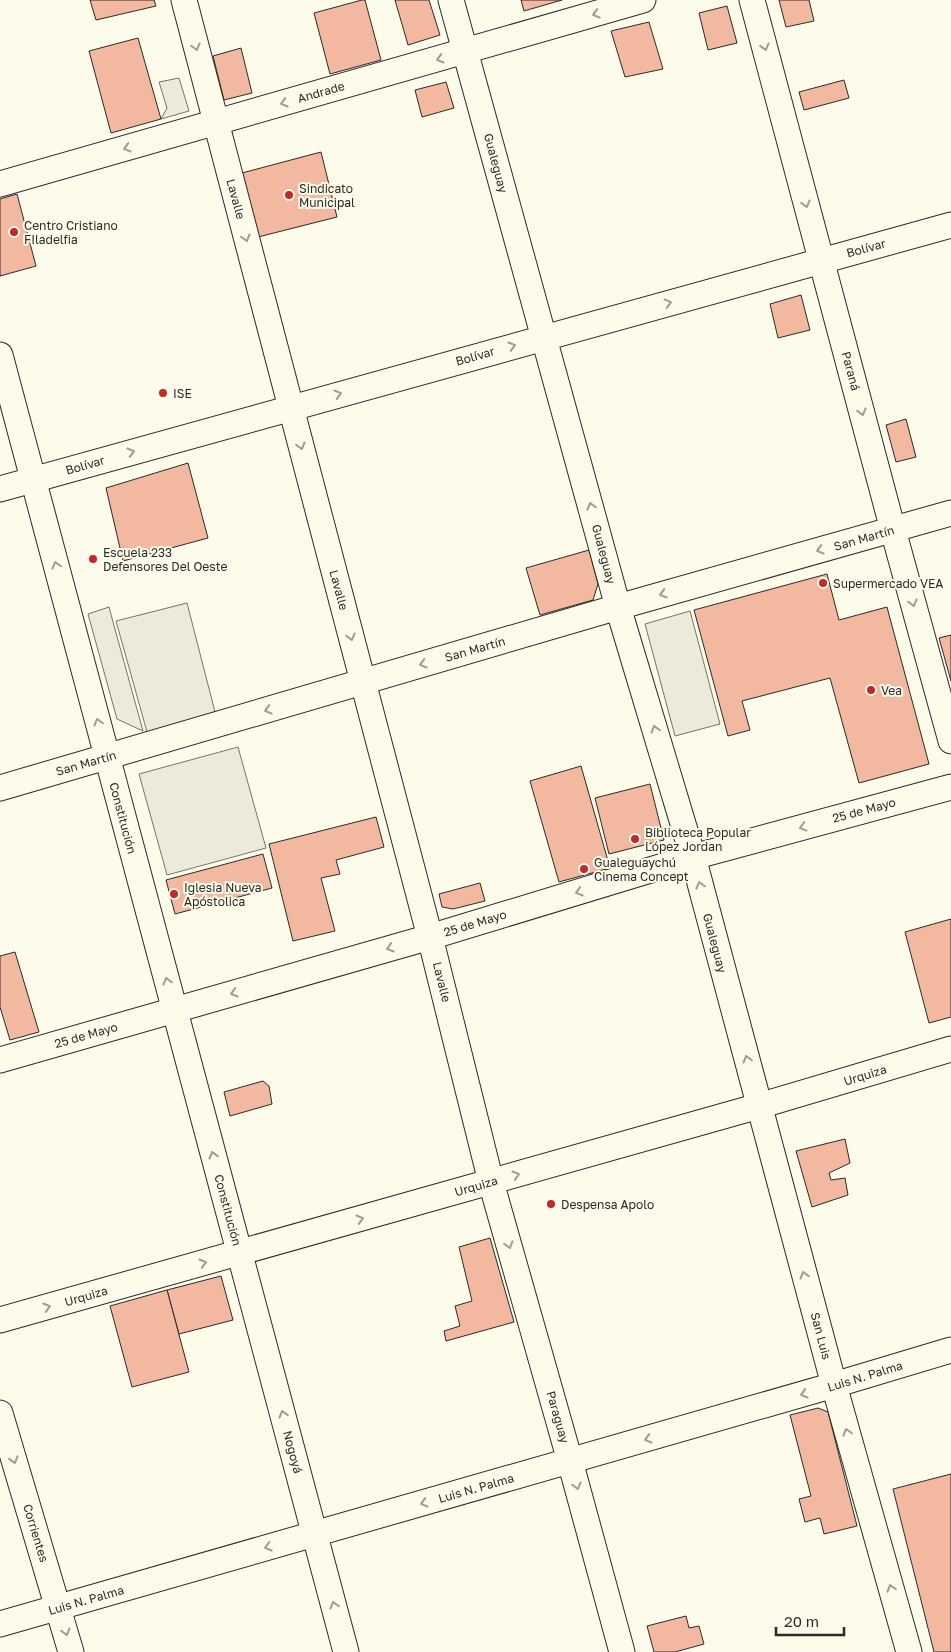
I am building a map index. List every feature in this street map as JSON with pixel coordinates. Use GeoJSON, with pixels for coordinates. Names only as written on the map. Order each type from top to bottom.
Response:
{"type":"FeatureCollection","features":[{"type":"Feature","properties":{"kind":"street","name":"Lavalle"},"geometry":{"type":"LineString","coordinates":[[184,0],[430,937],[491,1182]]}},
{"type":"Feature","properties":{"kind":"street","name":"Gualeguay"},"geometry":{"type":"LineString","coordinates":[[451,0],[618,607],[692,857],[759,1106]]}},
{"type":"Feature","properties":{"kind":"street","name":"Andrade"},"geometry":{"type":"LineString","coordinates":[[0,184],[643,0]]}},
{"type":"Feature","properties":{"kind":"street","name":"Paraná"},"geometry":{"type":"LineString","coordinates":[[752,0],[951,741]]}},
{"type":"Feature","properties":{"kind":"street","name":"Bolívar"},"geometry":{"type":"LineString","coordinates":[[0,489],[951,225]]}},
{"type":"Feature","properties":{"kind":"street","name":"Constitución"},"geometry":{"type":"LineString","coordinates":[[0,355],[239,1252]]}},
{"type":"Feature","properties":{"kind":"street","name":"San Martín"},"geometry":{"type":"LineString","coordinates":[[0,788],[618,607],[951,513]]}},
{"type":"Feature","properties":{"kind":"street","name":"25 de Mayo"},"geometry":{"type":"LineString","coordinates":[[0,1060],[430,937],[692,857],[951,786]]}},
{"type":"Feature","properties":{"kind":"street","name":"Urquiza"},"geometry":{"type":"LineString","coordinates":[[0,1320],[759,1106],[951,1049]]}},
{"type":"Feature","properties":{"kind":"street","name":"San Luis"},"geometry":{"type":"LineString","coordinates":[[759,1106],[834,1386],[909,1652]]}},
{"type":"Feature","properties":{"kind":"street","name":"Paraguay"},"geometry":{"type":"LineString","coordinates":[[491,1182],[622,1652]]}},
{"type":"Feature","properties":{"kind":"street","name":"Nogoyá"},"geometry":{"type":"LineString","coordinates":[[239,1252],[346,1652]]}},
{"type":"Feature","properties":{"kind":"street","name":"Luis N. Palma"},"geometry":{"type":"LineString","coordinates":[[0,1624],[834,1386],[951,1350]]}},
{"type":"Feature","properties":{"kind":"street","name":"Corrientes"},"geometry":{"type":"LineString","coordinates":[[0,1413],[71,1652]]}},
{"type":"Feature","properties":{"kind":"shaded area"},"geometry":{"type":"Polygon","coordinates":[[[179,78],[189,111],[161,119],[167,108],[159,82],[179,78]]]}},
{"type":"Feature","properties":{"kind":"shaded area"},"geometry":{"type":"Polygon","coordinates":[[[187,603],[215,712],[147,732],[116,621],[187,603]]]}},
{"type":"Feature","properties":{"kind":"shaded area"},"geometry":{"type":"Polygon","coordinates":[[[109,607],[143,731],[117,719],[88,614],[109,607]]]}},
{"type":"Feature","properties":{"kind":"shaded area"},"geometry":{"type":"Polygon","coordinates":[[[690,611],[720,724],[675,736],[645,624],[690,611]]]}},
{"type":"Feature","properties":{"kind":"shaded area"},"geometry":{"type":"Polygon","coordinates":[[[238,747],[266,848],[167,875],[139,774],[238,747]]]}},
{"type":"Feature","properties":{"kind":"building"},"geometry":{"type":"Polygon","coordinates":[[[90,0],[154,0],[156,6],[96,20],[90,0]]]}},
{"type":"Feature","properties":{"kind":"building"},"geometry":{"type":"Polygon","coordinates":[[[365,0],[381,60],[330,74],[314,13],[365,0]]]}},
{"type":"Feature","properties":{"kind":"building"},"geometry":{"type":"Polygon","coordinates":[[[395,0],[429,0],[440,35],[408,45],[395,0]]]}},
{"type":"Feature","properties":{"kind":"building"},"geometry":{"type":"Polygon","coordinates":[[[521,0],[562,0],[524,11],[521,0]]]}},
{"type":"Feature","properties":{"kind":"building"},"geometry":{"type":"Polygon","coordinates":[[[779,0],[809,0],[814,21],[786,27],[779,0]]]}},
{"type":"Feature","properties":{"kind":"building"},"geometry":{"type":"Polygon","coordinates":[[[727,6],[737,43],[708,50],[699,13],[727,6]]]}},
{"type":"Feature","properties":{"kind":"building"},"geometry":{"type":"Polygon","coordinates":[[[649,22],[663,69],[625,77],[611,31],[649,22]]]}},
{"type":"Feature","properties":{"kind":"building"},"geometry":{"type":"Polygon","coordinates":[[[138,38],[161,119],[111,133],[89,51],[138,38]]]}},
{"type":"Feature","properties":{"kind":"building"},"geometry":{"type":"Polygon","coordinates":[[[241,48],[252,93],[224,100],[213,56],[241,48]]]}},
{"type":"Feature","properties":{"kind":"building"},"geometry":{"type":"Polygon","coordinates":[[[844,80],[849,98],[804,110],[799,92],[844,80]]]}},
{"type":"Feature","properties":{"kind":"building"},"geometry":{"type":"Polygon","coordinates":[[[446,82],[454,108],[422,117],[415,90],[446,82]]]}},
{"type":"Feature","properties":{"kind":"building","name":"Sindicato Municipal"},"geometry":{"type":"Polygon","coordinates":[[[321,152],[337,217],[258,237],[242,173],[321,152]]]}},
{"type":"Feature","properties":{"kind":"building","name":"Centro Cristiano FIladelfia"},"geometry":{"type":"Polygon","coordinates":[[[17,194],[36,266],[0,276],[0,199],[17,194]]]}},
{"type":"Feature","properties":{"kind":"building"},"geometry":{"type":"Polygon","coordinates":[[[801,295],[810,330],[778,338],[770,304],[801,295]]]}},
{"type":"Feature","properties":{"kind":"building"},"geometry":{"type":"Polygon","coordinates":[[[906,419],[916,457],[896,462],[886,425],[906,419]]]}},
{"type":"Feature","properties":{"kind":"building"},"geometry":{"type":"Polygon","coordinates":[[[188,463],[208,538],[123,561],[106,488],[188,463]]]}},
{"type":"Feature","properties":{"kind":"building"},"geometry":{"type":"Polygon","coordinates":[[[589,550],[598,584],[593,600],[540,615],[526,568],[589,550]]]}},
{"type":"Feature","properties":{"kind":"building","name":"Vea"},"geometry":{"type":"Polygon","coordinates":[[[827,574],[839,620],[887,607],[929,764],[859,783],[830,678],[742,701],[750,730],[728,736],[694,610],[827,574]]]}},
{"type":"Feature","properties":{"kind":"building"},"geometry":{"type":"Polygon","coordinates":[[[951,635],[951,681],[939,638],[951,635]]]}},
{"type":"Feature","properties":{"kind":"building"},"geometry":{"type":"Polygon","coordinates":[[[581,766],[610,868],[559,882],[530,781],[581,766]]]}},
{"type":"Feature","properties":{"kind":"building"},"geometry":{"type":"Polygon","coordinates":[[[650,784],[664,840],[609,854],[595,798],[650,784]]]}},
{"type":"Feature","properties":{"kind":"building"},"geometry":{"type":"Polygon","coordinates":[[[376,817],[384,847],[336,860],[340,874],[321,878],[335,931],[293,941],[269,844],[376,817]]]}},
{"type":"Feature","properties":{"kind":"building"},"geometry":{"type":"Polygon","coordinates":[[[263,854],[272,888],[175,914],[166,880],[263,854]]]}},
{"type":"Feature","properties":{"kind":"building"},"geometry":{"type":"Polygon","coordinates":[[[480,883],[485,901],[453,909],[442,907],[439,894],[480,883]]]}},
{"type":"Feature","properties":{"kind":"building"},"geometry":{"type":"Polygon","coordinates":[[[951,919],[951,1017],[929,1023],[905,932],[951,919]]]}},
{"type":"Feature","properties":{"kind":"building"},"geometry":{"type":"Polygon","coordinates":[[[15,952],[39,1032],[10,1040],[0,1007],[0,956],[15,952]]]}},
{"type":"Feature","properties":{"kind":"building"},"geometry":{"type":"Polygon","coordinates":[[[263,1081],[269,1086],[272,1104],[230,1116],[224,1092],[263,1081]]]}},
{"type":"Feature","properties":{"kind":"building"},"geometry":{"type":"Polygon","coordinates":[[[845,1139],[850,1163],[829,1173],[831,1180],[845,1178],[848,1195],[812,1207],[796,1151],[845,1139]]]}},
{"type":"Feature","properties":{"kind":"building"},"geometry":{"type":"Polygon","coordinates":[[[490,1238],[514,1322],[446,1341],[444,1331],[460,1326],[455,1306],[472,1301],[459,1247],[490,1238]]]}},
{"type":"Feature","properties":{"kind":"building"},"geometry":{"type":"Polygon","coordinates":[[[221,1276],[233,1320],[179,1334],[167,1290],[221,1276]]]}},
{"type":"Feature","properties":{"kind":"building"},"geometry":{"type":"Polygon","coordinates":[[[167,1290],[189,1372],[132,1387],[110,1306],[167,1290]]]}},
{"type":"Feature","properties":{"kind":"building"},"geometry":{"type":"Polygon","coordinates":[[[818,1408],[828,1412],[857,1526],[824,1534],[820,1518],[805,1522],[799,1499],[811,1496],[790,1415],[818,1408]]]}},
{"type":"Feature","properties":{"kind":"building"},"geometry":{"type":"Polygon","coordinates":[[[951,1474],[951,1652],[934,1652],[893,1489],[951,1474]]]}},
{"type":"Feature","properties":{"kind":"building"},"geometry":{"type":"Polygon","coordinates":[[[686,1616],[689,1628],[699,1626],[704,1644],[675,1652],[654,1652],[647,1626],[686,1616]]]}},
{"type":"Feature","properties":{"kind":"place","name":"Sindicato Municipal"},"geometry":{"type":"Point","coordinates":[289,195]}},
{"type":"Feature","properties":{"kind":"place","name":"Centro Cristiano FIladelfia"},"geometry":{"type":"Point","coordinates":[14,232]}},
{"type":"Feature","properties":{"kind":"place","name":"ISE"},"geometry":{"type":"Point","coordinates":[163,393]}},
{"type":"Feature","properties":{"kind":"place","name":"Escuela 233 Defensores Del Oeste"},"geometry":{"type":"Point","coordinates":[93,559]}},
{"type":"Feature","properties":{"kind":"place","name":"Supermercado VEA"},"geometry":{"type":"Point","coordinates":[823,583]}},
{"type":"Feature","properties":{"kind":"place","name":"Vea"},"geometry":{"type":"Point","coordinates":[871,690]}},
{"type":"Feature","properties":{"kind":"place","name":"Biblioteca Popular López Jordan"},"geometry":{"type":"Point","coordinates":[635,839]}},
{"type":"Feature","properties":{"kind":"place","name":"Gualeguaychú Cinema Concept"},"geometry":{"type":"Point","coordinates":[584,869]}},
{"type":"Feature","properties":{"kind":"place","name":"Iglesia Nueva Apóstolica"},"geometry":{"type":"Point","coordinates":[174,894]}},
{"type":"Feature","properties":{"kind":"place","name":"Despensa Apolo"},"geometry":{"type":"Point","coordinates":[551,1204]}}]}
